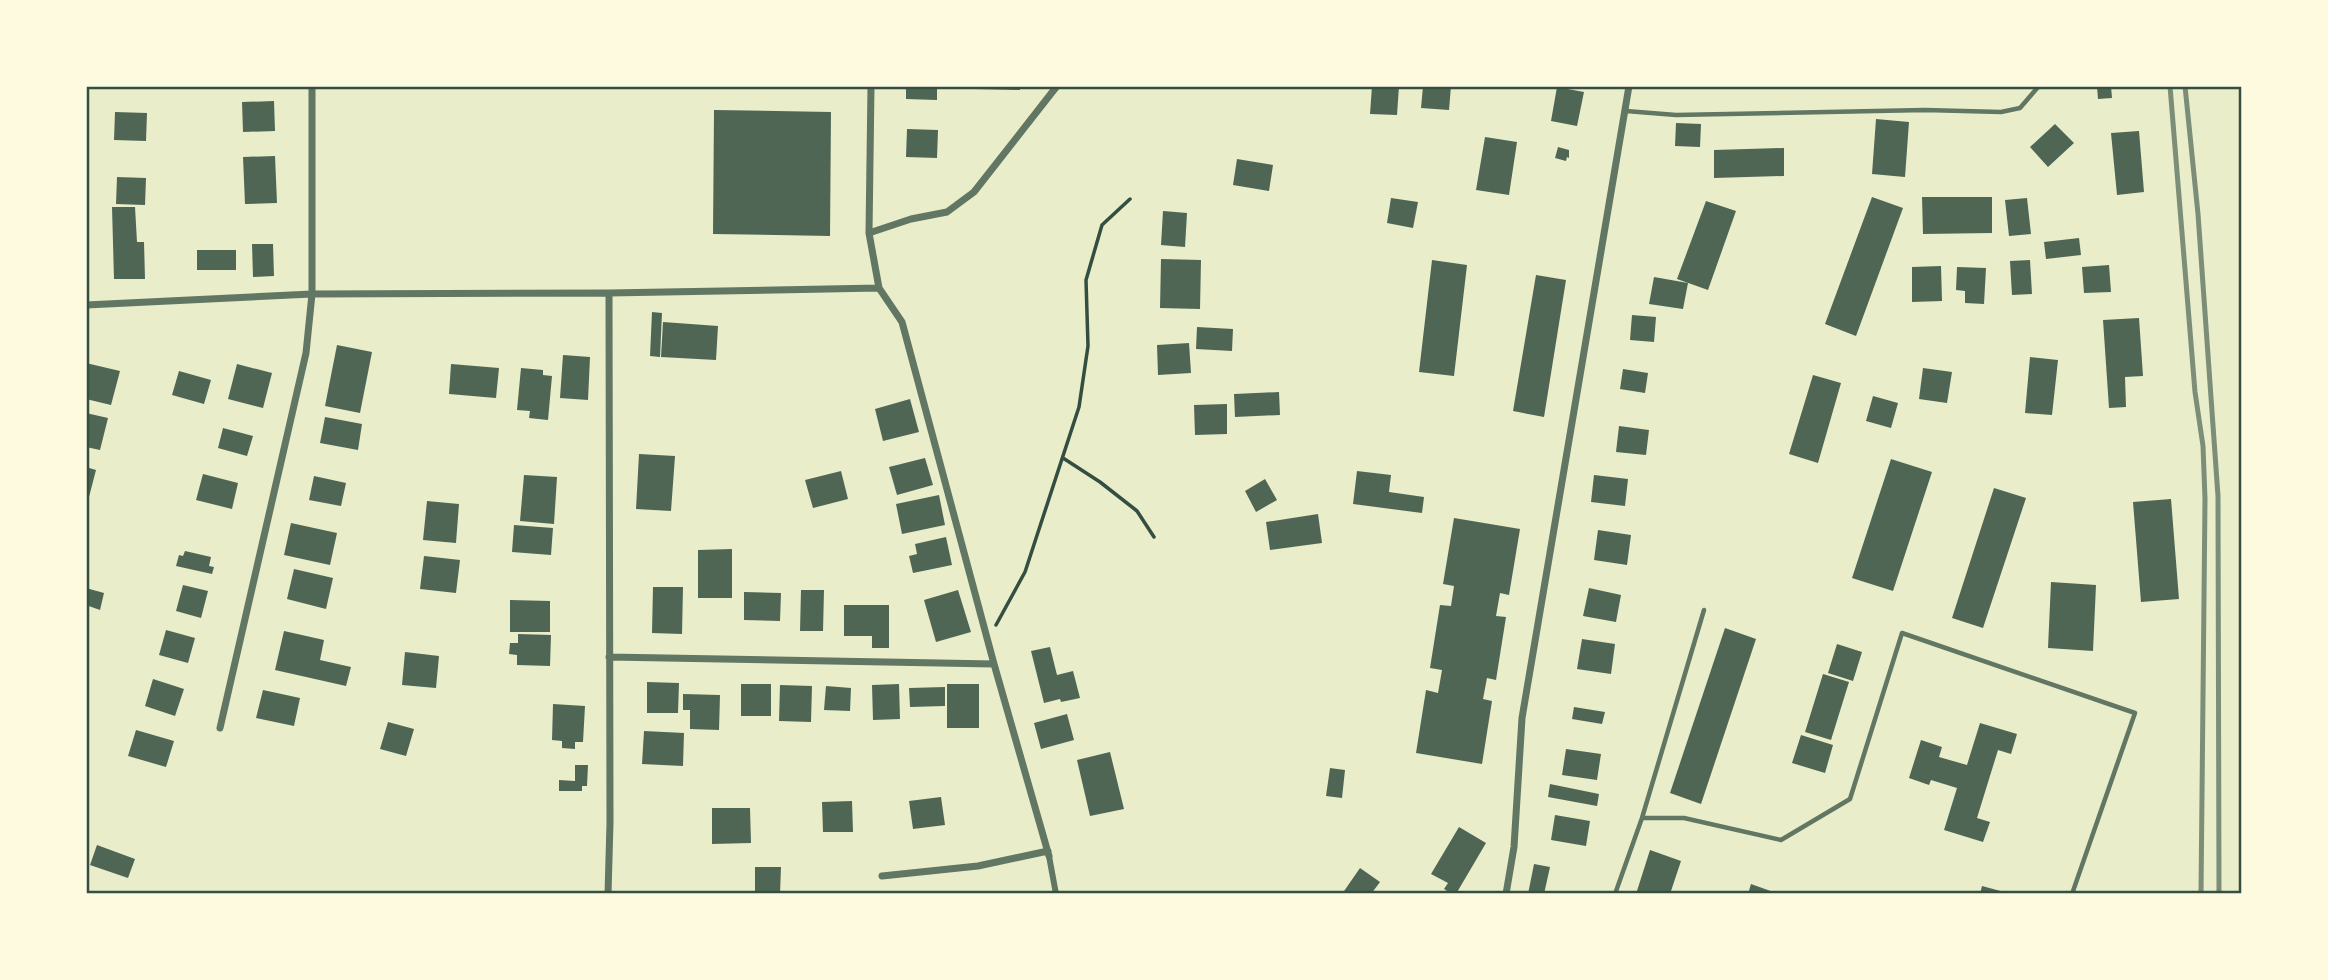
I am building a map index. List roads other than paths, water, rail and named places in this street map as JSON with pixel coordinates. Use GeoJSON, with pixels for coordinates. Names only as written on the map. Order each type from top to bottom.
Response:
{"type":"FeatureCollection","features":[{"type":"Feature","properties":{"kind":"street"},"geometry":{"type":"LineString","coordinates":[[220,728],[306,353],[312,294],[312,86]]}},
{"type":"Feature","properties":{"kind":"street"},"geometry":{"type":"LineString","coordinates":[[871,86],[869,233],[879,288],[902,322],[994,664],[1049,853],[1056,894]]}},
{"type":"Feature","properties":{"kind":"street"},"geometry":{"type":"LineString","coordinates":[[869,233],[911,219],[947,212],[974,192],[1057,86]]}},
{"type":"Feature","properties":{"kind":"street"},"geometry":{"type":"LineString","coordinates":[[1506,894],[1514,847],[1522,718],[1629,86]]}},
{"type":"Feature","properties":{"kind":"street"},"geometry":{"type":"LineString","coordinates":[[86,304],[312,294],[609,293],[879,288]]}},
{"type":"Feature","properties":{"kind":"street"},"geometry":{"type":"LineString","coordinates":[[608,894],[609,293]]}},
{"type":"Feature","properties":{"kind":"street"},"geometry":{"type":"LineString","coordinates":[[609,657],[994,664]]}},
{"type":"Feature","properties":{"kind":"street"},"geometry":{"type":"LineString","coordinates":[[882,876],[978,866],[1049,853]]}},
{"type":"Feature","properties":{"kind":"lane"},"geometry":{"type":"LineString","coordinates":[[1626,111],[1676,115],[1912,110],[2001,112],[2020,108],[2039,86]]}},
{"type":"Feature","properties":{"kind":"lane"},"geometry":{"type":"LineString","coordinates":[[1615,894],[1642,818],[1704,610]]}},
{"type":"Feature","properties":{"kind":"lane"},"geometry":{"type":"LineString","coordinates":[[1642,818],[1684,818],[1781,840],[1850,799],[1902,633],[2135,713],[2072,894]]}},
{"type":"Feature","properties":{"kind":"railway"},"geometry":{"type":"LineString","coordinates":[[2170,86],[2195,392],[2203,446],[2205,499],[2201,894]]}},
{"type":"Feature","properties":{"kind":"railway"},"geometry":{"type":"LineString","coordinates":[[2185,86],[2198,214],[2218,496],[2219,894]]}}]}
